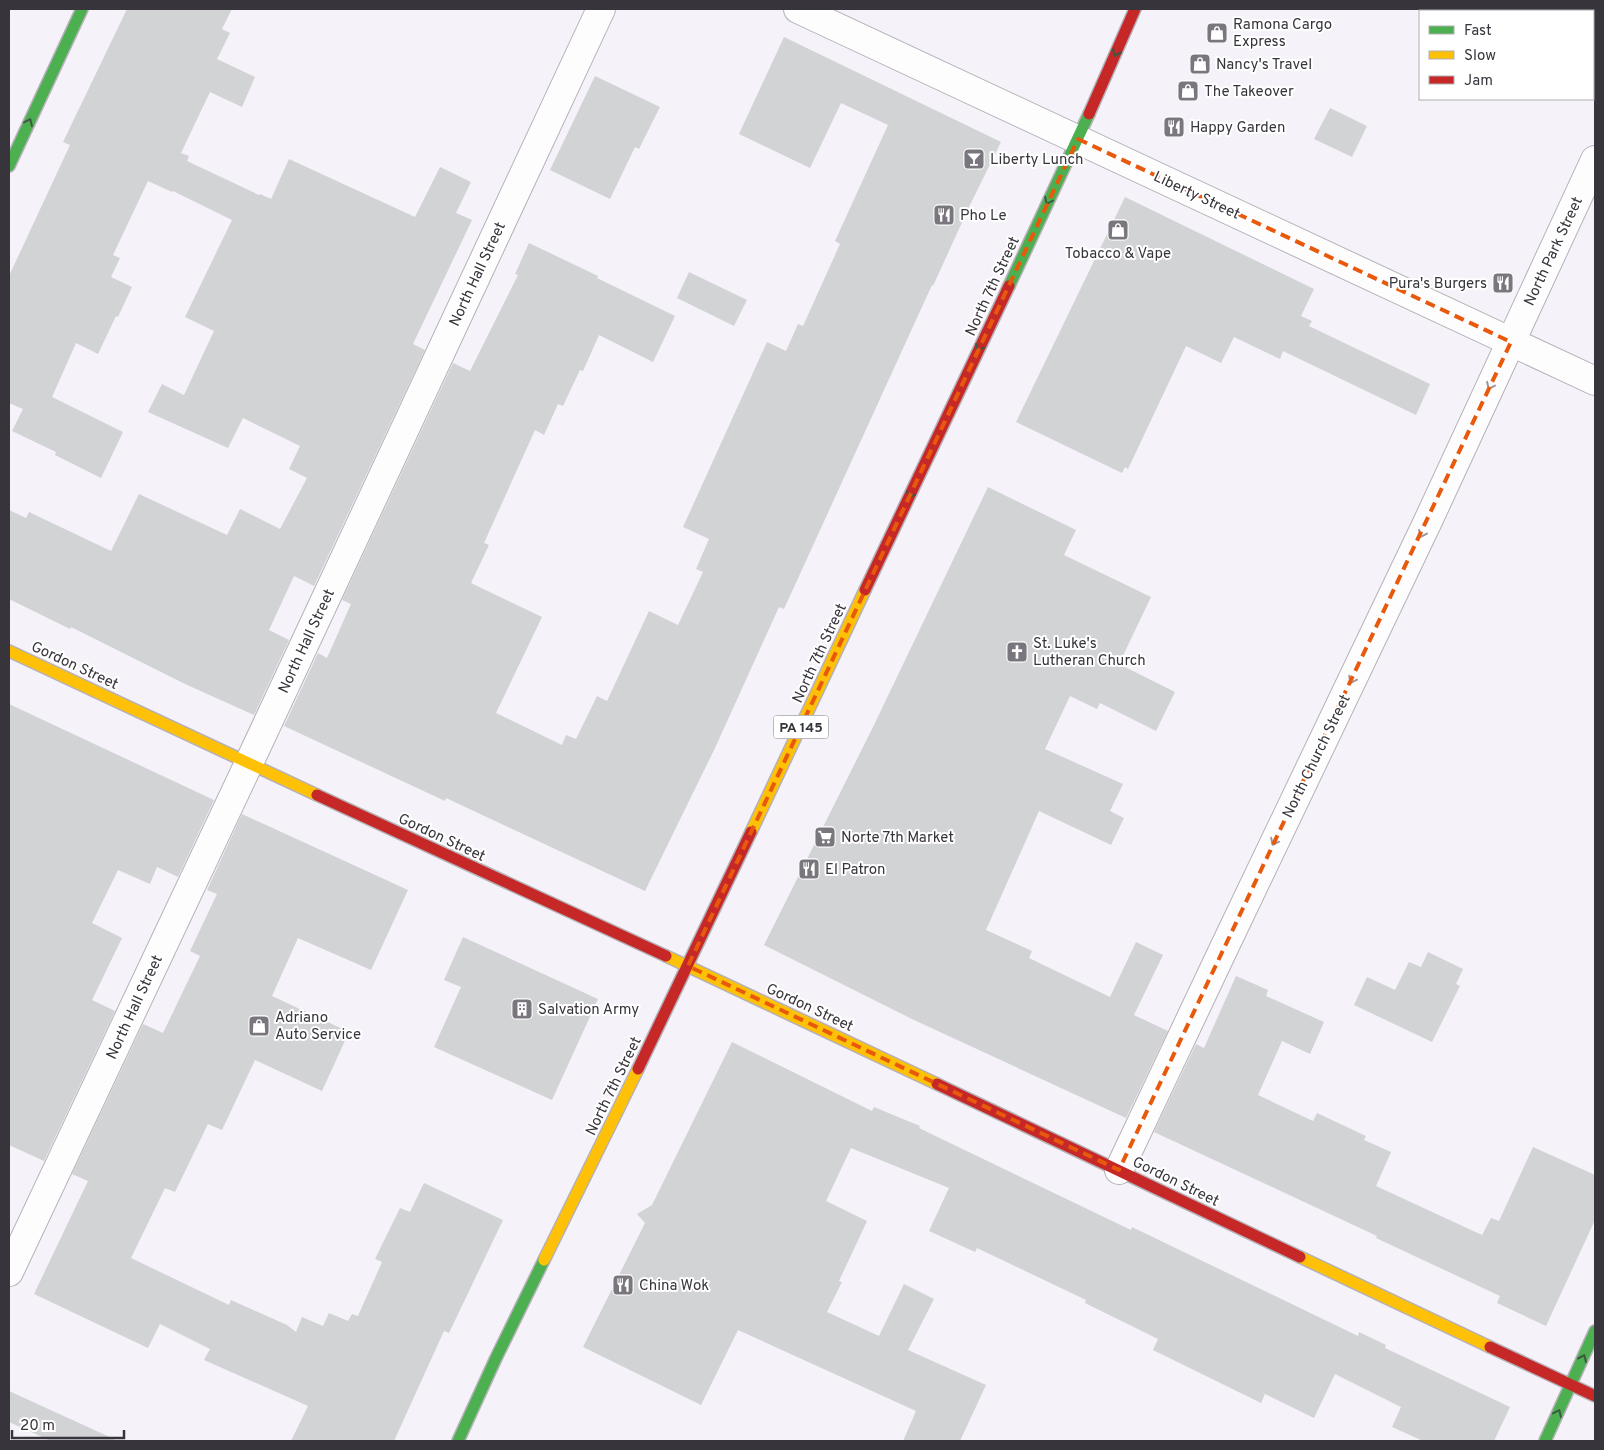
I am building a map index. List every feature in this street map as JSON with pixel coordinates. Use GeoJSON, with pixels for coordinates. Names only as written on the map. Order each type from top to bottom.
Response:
{"type":"FeatureCollection","features":[{"type":"Feature","properties":{"kind":"street"},"geometry":{"type":"LineString","coordinates":[[9,166],[82,9]]}},
{"type":"Feature","properties":{"kind":"street","name":"North Hall Street"},"geometry":{"type":"LineString","coordinates":[[9,1272],[601,9]]}},
{"type":"Feature","properties":{"kind":"street","name":"Liberty Street"},"geometry":{"type":"LineString","coordinates":[[798,9],[1595,381]]}},
{"type":"Feature","properties":{"kind":"street","name":"North 7th Street"},"geometry":{"type":"LineString","coordinates":[[458,1441],[496,1358],[688,966],[1078,139],[1136,9]]}},
{"type":"Feature","properties":{"kind":"street","name":"North Park Street"},"geometry":{"type":"LineString","coordinates":[[1511,342],[1595,160]]}},
{"type":"Feature","properties":{"kind":"street","name":"North Church Street"},"geometry":{"type":"LineString","coordinates":[[1119,1170],[1424,530],[1511,342]]}},
{"type":"Feature","properties":{"kind":"street","name":"Gordon Street"},"geometry":{"type":"LineString","coordinates":[[9,651],[688,966],[1595,1396]]}},
{"type":"Feature","properties":{"kind":"street"},"geometry":{"type":"LineString","coordinates":[[1545,1441],[1595,1331]]}},
{"type":"Feature","properties":{"kind":"highlighted area"},"geometry":{"type":"Polygon","coordinates":[[[1078,139],[1511,342],[1119,1170],[688,966],[1078,139]]]}},
{"type":"Feature","properties":{"kind":"building"},"geometry":{"type":"Polygon","coordinates":[[[127,9],[232,9],[222,29],[230,33],[217,59],[255,77],[242,107],[210,92],[181,153],[189,156],[187,161],[271,199],[289,159],[415,217],[440,167],[471,182],[456,213],[472,220],[413,344],[425,350],[314,586],[294,576],[269,630],[289,640],[254,715],[185,684],[71,627],[70,629],[9,599],[9,510],[26,518],[29,512],[111,551],[139,494],[227,535],[240,509],[280,529],[307,478],[289,469],[300,446],[243,418],[228,448],[148,412],[162,384],[184,395],[214,331],[185,317],[232,220],[148,181],[113,255],[120,258],[111,277],[132,287],[98,354],[76,343],[52,397],[123,432],[101,478],[55,455],[56,452],[12,431],[23,409],[9,403],[9,276],[70,145],[63,142],[127,9]]]}},
{"type":"Feature","properties":{"kind":"building"},"geometry":{"type":"Polygon","coordinates":[[[784,37],[1001,142],[932,285],[784,609],[779,607],[715,748],[645,891],[446,798],[445,801],[284,726],[318,653],[327,658],[351,604],[342,600],[453,363],[470,371],[518,275],[515,274],[529,243],[675,316],[653,362],[599,335],[583,371],[580,370],[563,406],[558,404],[544,435],[535,430],[484,543],[489,545],[471,583],[542,617],[496,713],[562,745],[566,735],[576,739],[597,696],[607,701],[649,611],[678,625],[703,572],[696,569],[709,539],[683,527],[767,342],[786,351],[798,324],[803,326],[840,244],[835,241],[888,125],[841,103],[810,168],[739,134],[784,37]]]}},
{"type":"Feature","properties":{"kind":"building"},"geometry":{"type":"Polygon","coordinates":[[[595,76],[660,107],[639,149],[635,147],[610,199],[550,170],[595,76]]]}},
{"type":"Feature","properties":{"kind":"building"},"geometry":{"type":"Polygon","coordinates":[[[1330,108],[1367,126],[1352,157],[1314,139],[1330,108]]]}},
{"type":"Feature","properties":{"kind":"building"},"geometry":{"type":"Polygon","coordinates":[[[1125,197],[1314,289],[1301,316],[1312,321],[1309,326],[1430,384],[1416,415],[1283,351],[1280,359],[1234,337],[1221,363],[1186,346],[1128,469],[1125,467],[1122,473],[1016,422],[1125,197]]]}},
{"type":"Feature","properties":{"kind":"building"},"geometry":{"type":"Polygon","coordinates":[[[689,272],[747,300],[734,326],[677,298],[689,272]]]}},
{"type":"Feature","properties":{"kind":"building"},"geometry":{"type":"Polygon","coordinates":[[[988,487],[1076,530],[1064,555],[1151,597],[1119,664],[1175,692],[1156,731],[1100,703],[1097,709],[1070,696],[1045,749],[1123,784],[1110,811],[1124,818],[1111,845],[1039,811],[986,930],[1032,951],[1029,958],[1110,997],[1136,942],[1163,955],[1134,1015],[1168,1031],[1126,1118],[914,1020],[764,945],[873,727],[988,487]]]}},
{"type":"Feature","properties":{"kind":"building"},"geometry":{"type":"Polygon","coordinates":[[[9,704],[214,800],[178,877],[157,867],[150,884],[118,870],[92,923],[122,938],[92,1000],[115,1011],[44,1161],[9,1145],[9,704]]]}},
{"type":"Feature","properties":{"kind":"building"},"geometry":{"type":"Polygon","coordinates":[[[242,814],[408,890],[371,970],[298,938],[272,996],[349,1032],[322,1091],[255,1060],[222,1130],[208,1124],[175,1192],[165,1188],[131,1258],[229,1305],[231,1300],[287,1325],[296,1332],[302,1317],[323,1326],[329,1313],[348,1321],[352,1314],[358,1316],[382,1262],[375,1259],[400,1208],[410,1212],[424,1183],[503,1220],[449,1333],[444,1331],[394,1441],[291,1441],[308,1406],[204,1360],[210,1349],[160,1324],[148,1348],[34,1294],[88,1181],[72,1174],[143,1024],[163,1033],[200,956],[190,951],[217,894],[207,890],[242,814]]]}},
{"type":"Feature","properties":{"kind":"building","name":"Salvation Army"},"geometry":{"type":"Polygon","coordinates":[[[463,937],[598,999],[552,1100],[434,1047],[461,987],[444,980],[463,937]]]}},
{"type":"Feature","properties":{"kind":"building"},"geometry":{"type":"Polygon","coordinates":[[[1428,952],[1463,969],[1456,984],[1460,986],[1432,1042],[1354,1005],[1367,977],[1395,990],[1409,962],[1421,967],[1428,952]]]}},
{"type":"Feature","properties":{"kind":"building"},"geometry":{"type":"Polygon","coordinates":[[[1236,976],[1268,990],[1266,996],[1324,1022],[1310,1054],[1282,1041],[1258,1095],[1313,1121],[1317,1113],[1366,1136],[1364,1140],[1391,1152],[1376,1186],[1482,1235],[1491,1218],[1499,1221],[1533,1147],[1595,1175],[1595,1220],[1546,1326],[1497,1303],[1500,1296],[1376,1238],[1377,1236],[1154,1132],[1196,1044],[1204,1048],[1236,976]]]}},
{"type":"Feature","properties":{"kind":"building"},"geometry":{"type":"Polygon","coordinates":[[[732,1042],[872,1111],[874,1107],[920,1126],[919,1128],[1131,1230],[1132,1227],[1358,1336],[1359,1332],[1386,1345],[1385,1348],[1510,1407],[1494,1441],[1423,1441],[1392,1427],[1401,1407],[1335,1374],[1314,1418],[1265,1394],[1261,1403],[1153,1350],[1158,1339],[1085,1303],[1086,1300],[977,1248],[975,1252],[929,1231],[949,1188],[851,1148],[826,1201],[867,1221],[839,1281],[842,1282],[827,1312],[879,1336],[904,1284],[934,1299],[908,1350],[986,1385],[960,1441],[903,1441],[916,1411],[738,1330],[701,1405],[583,1347],[645,1223],[637,1214],[652,1205],[732,1042]]]}},
{"type":"Feature","properties":{"kind":"building"},"geometry":{"type":"Polygon","coordinates":[[[9,1391],[114,1439],[113,1441],[51,1441],[9,1422],[9,1391]]]}},
{"type":"Feature","properties":{"kind":"traffic: fast"},"geometry":{"type":"LineString","coordinates":[[9,166],[82,9]]}},
{"type":"Feature","properties":{"kind":"traffic: fast"},"geometry":{"type":"LineString","coordinates":[[1009,286],[1089,114]]}},
{"type":"Feature","properties":{"kind":"traffic: fast"},"geometry":{"type":"LineString","coordinates":[[458,1441],[544,1260]]}},
{"type":"Feature","properties":{"kind":"traffic: fast"},"geometry":{"type":"LineString","coordinates":[[1545,1441],[1595,1331]]}},
{"type":"Feature","properties":{"kind":"traffic: slow"},"geometry":{"type":"LineString","coordinates":[[751,832],[865,590]]}},
{"type":"Feature","properties":{"kind":"traffic: slow"},"geometry":{"type":"LineString","coordinates":[[9,651],[317,795]]}},
{"type":"Feature","properties":{"kind":"traffic: slow"},"geometry":{"type":"LineString","coordinates":[[666,956],[937,1084]]}},
{"type":"Feature","properties":{"kind":"traffic: slow"},"geometry":{"type":"LineString","coordinates":[[544,1260],[638,1069]]}},
{"type":"Feature","properties":{"kind":"traffic: slow"},"geometry":{"type":"LineString","coordinates":[[1300,1257],[1490,1347]]}},
{"type":"Feature","properties":{"kind":"traffic: jam"},"geometry":{"type":"LineString","coordinates":[[1089,114],[1135,9]]}},
{"type":"Feature","properties":{"kind":"traffic: jam"},"geometry":{"type":"LineString","coordinates":[[865,590],[1009,286]]}},
{"type":"Feature","properties":{"kind":"traffic: jam"},"geometry":{"type":"LineString","coordinates":[[317,795],[666,956]]}},
{"type":"Feature","properties":{"kind":"traffic: jam"},"geometry":{"type":"LineString","coordinates":[[638,1069],[751,832]]}},
{"type":"Feature","properties":{"kind":"traffic: jam"},"geometry":{"type":"LineString","coordinates":[[937,1084],[1300,1257]]}},
{"type":"Feature","properties":{"kind":"traffic: jam"},"geometry":{"type":"LineString","coordinates":[[1490,1347],[1595,1396]]}},
{"type":"Feature","properties":{"kind":"place","name":"Ramona Cargo Express"},"geometry":{"type":"Point","coordinates":[1217,33]}},
{"type":"Feature","properties":{"kind":"place","name":"Nancy's Travel"},"geometry":{"type":"Point","coordinates":[1200,64]}},
{"type":"Feature","properties":{"kind":"place","name":"The Takeover"},"geometry":{"type":"Point","coordinates":[1188,91]}},
{"type":"Feature","properties":{"kind":"place","name":"Happy Garden"},"geometry":{"type":"Point","coordinates":[1174,127]}},
{"type":"Feature","properties":{"kind":"place","name":"Liberty Lunch"},"geometry":{"type":"Point","coordinates":[974,159]}},
{"type":"Feature","properties":{"kind":"place","name":"Pho Le"},"geometry":{"type":"Point","coordinates":[944,215]}},
{"type":"Feature","properties":{"kind":"place","name":"Tobacco & Vape"},"geometry":{"type":"Point","coordinates":[1118,230]}},
{"type":"Feature","properties":{"kind":"place","name":"Pura's Burgers"},"geometry":{"type":"Point","coordinates":[1503,283]}},
{"type":"Feature","properties":{"kind":"place","name":"St. Luke's Lutheran Church"},"geometry":{"type":"Point","coordinates":[1017,652]}},
{"type":"Feature","properties":{"kind":"place","name":"Norte 7th Market"},"geometry":{"type":"Point","coordinates":[825,837]}},
{"type":"Feature","properties":{"kind":"place","name":"El Patron"},"geometry":{"type":"Point","coordinates":[809,869]}},
{"type":"Feature","properties":{"kind":"place","name":"Salvation Army"},"geometry":{"type":"Point","coordinates":[522,1009]}},
{"type":"Feature","properties":{"kind":"place","name":"Adriano Auto Service"},"geometry":{"type":"Point","coordinates":[259,1026]}},
{"type":"Feature","properties":{"kind":"place","name":"China Wok"},"geometry":{"type":"Point","coordinates":[623,1285]}}]}
